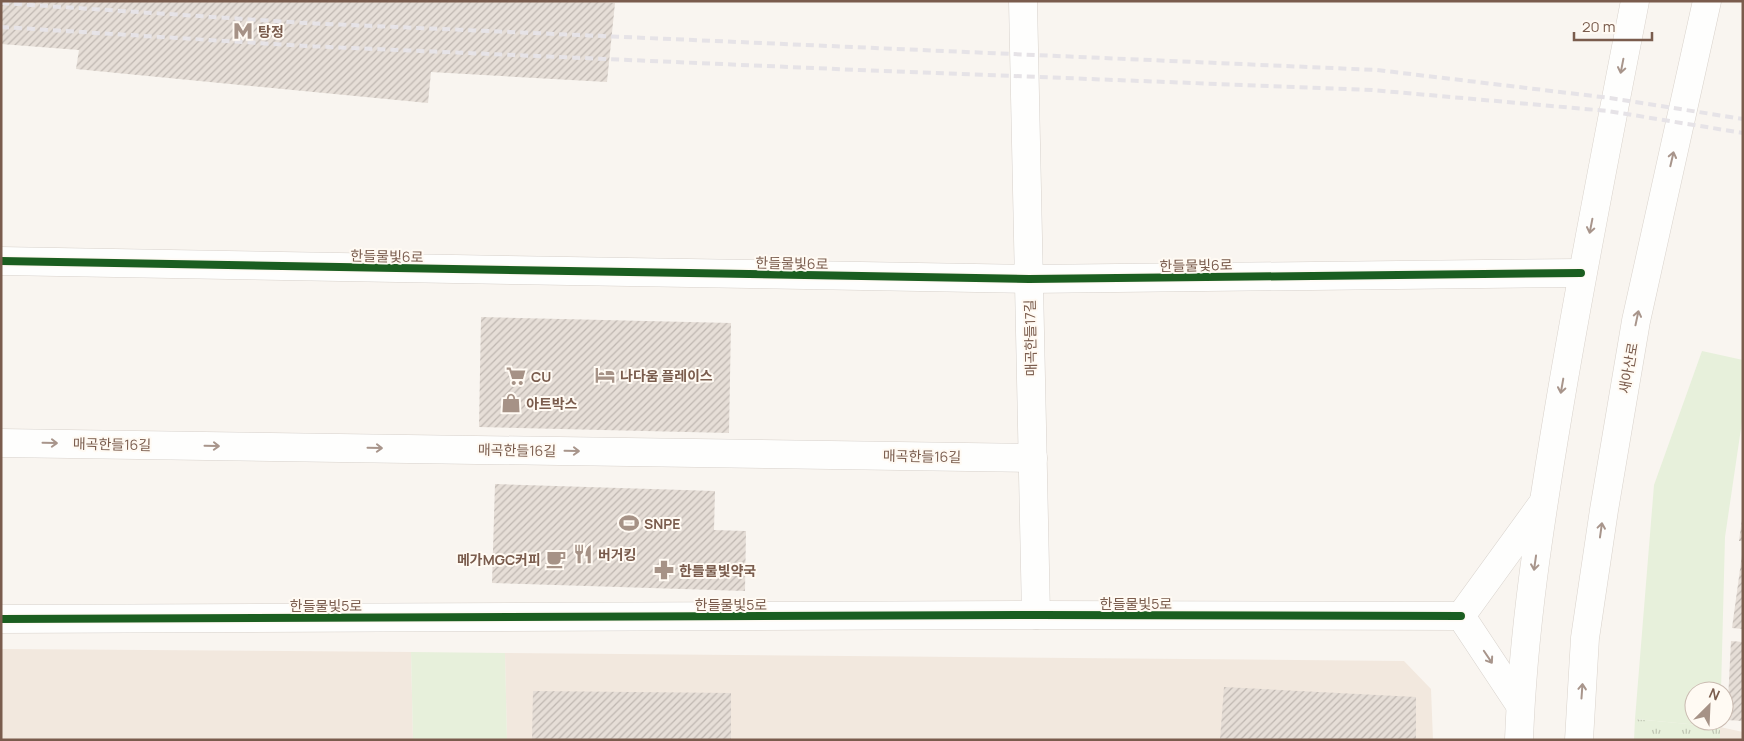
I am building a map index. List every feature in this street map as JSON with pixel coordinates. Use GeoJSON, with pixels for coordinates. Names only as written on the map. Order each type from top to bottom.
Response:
{"type":"FeatureCollection","features":[{"type":"Feature","properties":{"kind":"street","name":"매곡한들17길"},"geometry":{"type":"LineString","coordinates":[[1023,1],[1036,616]]}},
{"type":"Feature","properties":{"kind":"street"},"geometry":{"type":"LineString","coordinates":[[1518,740],[1529,608],[1543,502],[1581,273],[1635,1]]}},
{"type":"Feature","properties":{"kind":"street","name":"새아산로"},"geometry":{"type":"LineString","coordinates":[[1579,740],[1585,638],[1604,510],[1636,321],[1707,1]]}},
{"type":"Feature","properties":{"kind":"street","name":"한들물빛6로"},"geometry":{"type":"LineString","coordinates":[[1,261],[1029,279],[1581,273]]}},
{"type":"Feature","properties":{"kind":"street","name":"매곡한들16길"},"geometry":{"type":"LineString","coordinates":[[1,442],[1033,458]]}},
{"type":"Feature","properties":{"kind":"street"},"geometry":{"type":"LineString","coordinates":[[1520,705],[1461,616],[1543,502]]}},
{"type":"Feature","properties":{"kind":"street","name":"한들물빛5로"},"geometry":{"type":"LineString","coordinates":[[1,619],[1461,616]]}},
{"type":"Feature","properties":{"kind":"shaded area"},"geometry":{"type":"Polygon","coordinates":[[[1,649],[411,652],[413,740],[1,740],[1,649]]]}},
{"type":"Feature","properties":{"kind":"shaded area"},"geometry":{"type":"Polygon","coordinates":[[[505,653],[1404,661],[1431,689],[1433,740],[507,740],[505,653]]]}},
{"type":"Feature","properties":{"kind":"shaded area"},"geometry":{"type":"Polygon","coordinates":[[[1734,730],[1743,732],[1743,740],[1720,740],[1720,731],[1734,730]]]}},
{"type":"Feature","properties":{"kind":"green space"},"geometry":{"type":"Polygon","coordinates":[[[1702,351],[1743,360],[1743,415],[1725,537],[1721,681],[1684,681],[1684,724],[1635,719],[1654,485],[1702,351]]]}},
{"type":"Feature","properties":{"kind":"green space"},"geometry":{"type":"Polygon","coordinates":[[[411,652],[505,653],[507,740],[413,740],[411,652]]]}},
{"type":"Feature","properties":{"kind":"green space"},"geometry":{"type":"Polygon","coordinates":[[[1635,719],[1684,724],[1684,731],[1720,731],[1720,740],[1634,740],[1635,719]]]}},
{"type":"Feature","properties":{"kind":"building"},"geometry":{"type":"Polygon","coordinates":[[[1,1],[585,1],[615,3],[607,82],[431,72],[428,103],[76,69],[79,50],[1,44],[1,1]]]}},
{"type":"Feature","properties":{"kind":"building","name":"나다움 플레이스"},"geometry":{"type":"Polygon","coordinates":[[[481,317],[731,323],[729,433],[479,427],[481,317]]]}},
{"type":"Feature","properties":{"kind":"building"},"geometry":{"type":"Polygon","coordinates":[[[495,484],[715,491],[714,530],[746,531],[745,591],[492,583],[495,484]]]}},
{"type":"Feature","properties":{"kind":"building"},"geometry":{"type":"Polygon","coordinates":[[[1742,519],[1743,541],[1739,541],[1742,519]]]}},
{"type":"Feature","properties":{"kind":"building"},"geometry":{"type":"Polygon","coordinates":[[[1743,555],[1743,629],[1732,628],[1743,555]]]}},
{"type":"Feature","properties":{"kind":"building"},"geometry":{"type":"Polygon","coordinates":[[[1731,641],[1743,642],[1743,721],[1734,720],[1734,681],[1729,681],[1731,641]]]}},
{"type":"Feature","properties":{"kind":"building"},"geometry":{"type":"Polygon","coordinates":[[[1224,687],[1416,697],[1416,740],[1220,740],[1224,687]]]}},
{"type":"Feature","properties":{"kind":"building"},"geometry":{"type":"Polygon","coordinates":[[[533,691],[731,693],[731,740],[532,740],[533,691]]]}},
{"type":"Feature","properties":{"kind":"railway"},"geometry":{"type":"LineString","coordinates":[[1,3],[305,23],[1377,70],[1610,98],[1743,119]]}},
{"type":"Feature","properties":{"kind":"railway"},"geometry":{"type":"LineString","coordinates":[[1,27],[306,46],[1372,90],[1608,111],[1743,133]]}},
{"type":"Feature","properties":{"kind":"cycle path"},"geometry":{"type":"LineString","coordinates":[[1,261],[1029,279],[1581,273]]}},
{"type":"Feature","properties":{"kind":"cycle path"},"geometry":{"type":"LineString","coordinates":[[1,619],[1036,615],[1461,616]]}},
{"type":"Feature","properties":{"kind":"place","name":"탕정"},"geometry":{"type":"Point","coordinates":[243,31]}},
{"type":"Feature","properties":{"kind":"place","name":"나다움 플레이스"},"geometry":{"type":"Point","coordinates":[605,375]}},
{"type":"Feature","properties":{"kind":"place","name":"CU"},"geometry":{"type":"Point","coordinates":[516,376]}},
{"type":"Feature","properties":{"kind":"place","name":"아트박스"},"geometry":{"type":"Point","coordinates":[511,403]}},
{"type":"Feature","properties":{"kind":"place","name":"SNPE"},"geometry":{"type":"Point","coordinates":[629,523]}},
{"type":"Feature","properties":{"kind":"place","name":"버거킹"},"geometry":{"type":"Point","coordinates":[583,554]}},
{"type":"Feature","properties":{"kind":"place","name":"메가MGC커피"},"geometry":{"type":"Point","coordinates":[556,559]}},
{"type":"Feature","properties":{"kind":"place","name":"한들물빛약국"},"geometry":{"type":"Point","coordinates":[664,570]}}]}
